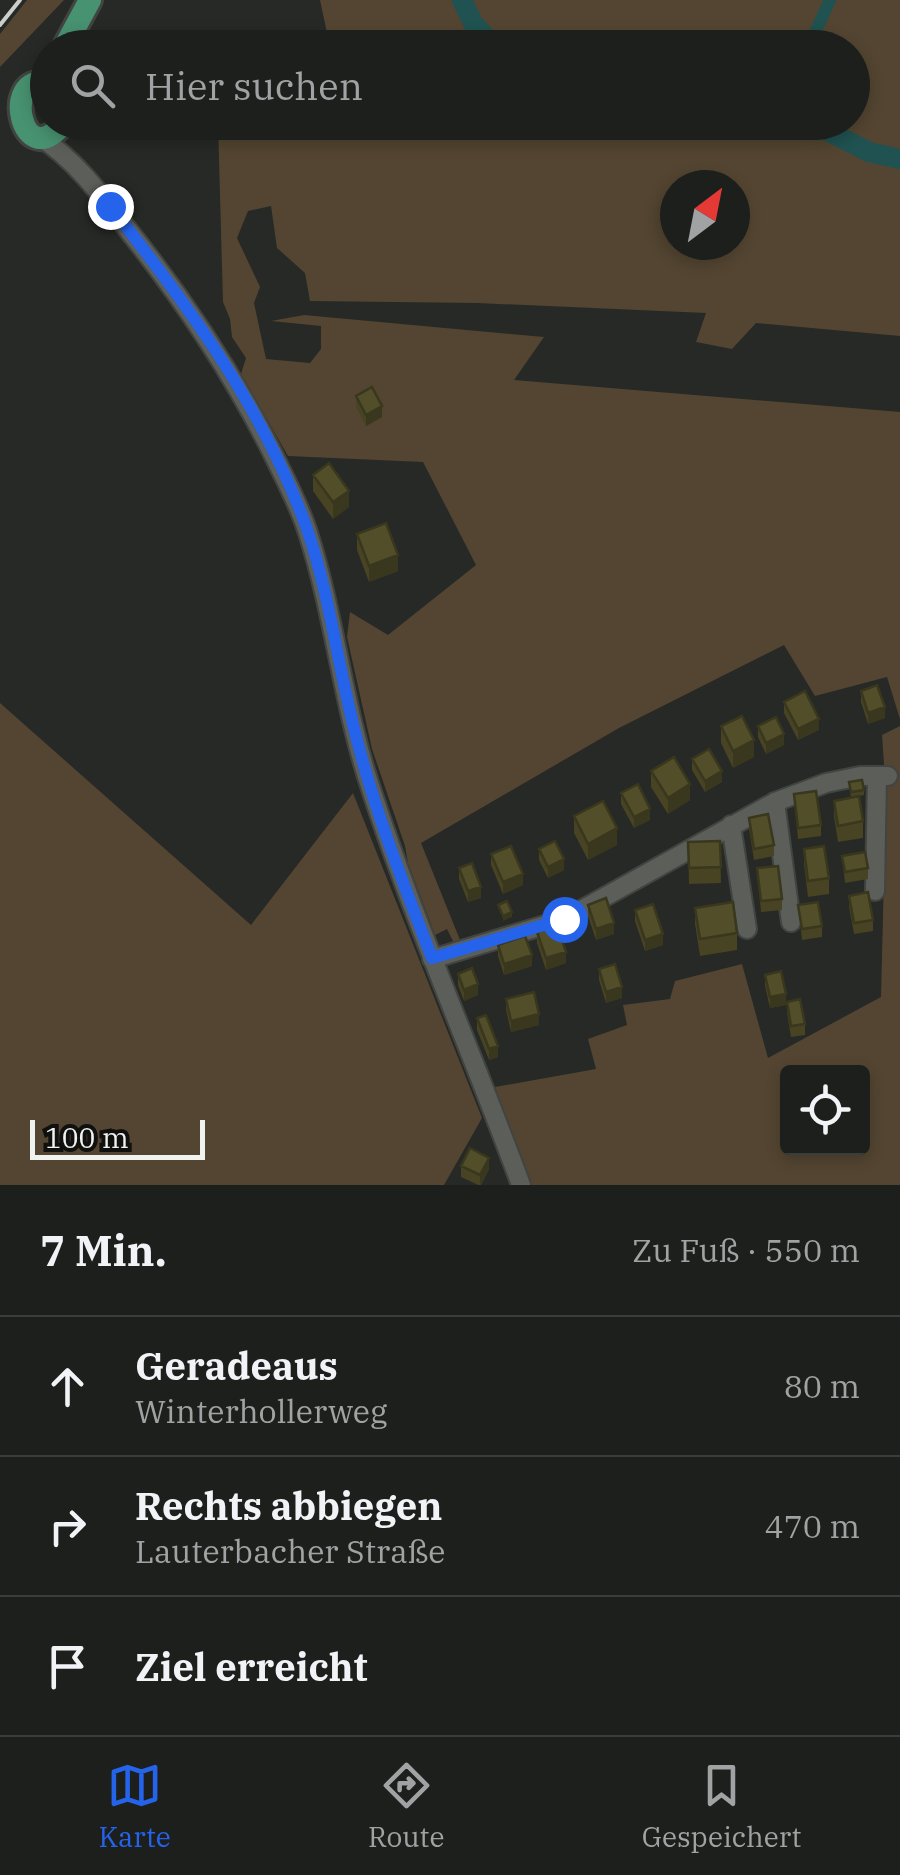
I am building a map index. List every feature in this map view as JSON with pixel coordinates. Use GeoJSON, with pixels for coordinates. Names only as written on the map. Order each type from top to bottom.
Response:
{"type":"FeatureCollection","features":[{"type":"Feature","properties":{"kind":"main road"},"geometry":{"type":"LineString","coordinates":[[74,30],[90,0]]}},
{"type":"Feature","properties":{"kind":"main road"},"geometry":{"type":"LineString","coordinates":[[15,127],[19,90],[30,85]]}},
{"type":"Feature","properties":{"kind":"street"},"geometry":{"type":"LineString","coordinates":[[40,140],[66,154],[168,280],[239,387],[288,483],[319,570],[369,785],[519,1184]]}},
{"type":"Feature","properties":{"kind":"street"},"geometry":{"type":"LineString","coordinates":[[65,140],[66,154]]}},
{"type":"Feature","properties":{"kind":"street"},"geometry":{"type":"LineString","coordinates":[[432,958],[564,919],[775,802],[826,783],[882,776],[875,891]]}},
{"type":"Feature","properties":{"kind":"street"},"geometry":{"type":"LineString","coordinates":[[775,802],[791,922]]}},
{"type":"Feature","properties":{"kind":"street"},"geometry":{"type":"LineString","coordinates":[[731,826],[747,929]]}},
{"type":"Feature","properties":{"kind":"shaded area"},"geometry":{"type":"Polygon","coordinates":[[[27,0],[64,0],[35,30],[30,30],[30,36],[0,67],[0,34],[27,0]]]}},
{"type":"Feature","properties":{"kind":"shaded area"},"geometry":{"type":"Polygon","coordinates":[[[320,0],[900,0],[900,336],[756,323],[732,349],[696,342],[706,313],[477,303],[310,301],[305,273],[277,248],[271,206],[248,211],[237,238],[260,287],[254,303],[266,359],[310,363],[321,349],[321,326],[271,321],[304,315],[544,337],[514,380],[900,412],[900,719],[887,677],[815,696],[784,645],[619,728],[421,843],[460,940],[454,943],[447,929],[435,935],[372,749],[347,637],[350,612],[388,635],[476,565],[423,462],[288,456],[241,374],[246,358],[232,337],[223,302],[218,140],[870,140],[870,30],[326,30],[320,0]]]}},
{"type":"Feature","properties":{"kind":"shaded area"},"geometry":{"type":"Polygon","coordinates":[[[0,703],[251,925],[353,793],[482,1118],[444,1185],[0,1185],[0,703]]]}},
{"type":"Feature","properties":{"kind":"shaded area"},"geometry":{"type":"Polygon","coordinates":[[[900,726],[900,1185],[529,1185],[495,1087],[596,1069],[588,1039],[627,1025],[623,1005],[670,999],[675,981],[742,964],[768,1058],[881,997],[886,793],[882,735],[900,726]]]}},
{"type":"Feature","properties":{"kind":"building"},"geometry":{"type":"Polygon","coordinates":[[[372,387],[382,406],[366,415],[356,396],[372,387]]]}},
{"type":"Feature","properties":{"kind":"building"},"geometry":{"type":"Polygon","coordinates":[[[329,463],[349,491],[333,502],[313,475],[329,463]]]}},
{"type":"Feature","properties":{"kind":"building"},"geometry":{"type":"Polygon","coordinates":[[[386,523],[398,555],[369,566],[357,534],[386,523]]]}},
{"type":"Feature","properties":{"kind":"building"},"geometry":{"type":"Polygon","coordinates":[[[877,685],[885,707],[868,713],[861,691],[877,685]]]}},
{"type":"Feature","properties":{"kind":"building"},"geometry":{"type":"Polygon","coordinates":[[[805,691],[819,719],[798,729],[784,702],[805,691]]]}},
{"type":"Feature","properties":{"kind":"building"},"geometry":{"type":"Polygon","coordinates":[[[742,716],[754,740],[733,751],[721,726],[742,716]]]}},
{"type":"Feature","properties":{"kind":"building"},"geometry":{"type":"Polygon","coordinates":[[[776,717],[784,734],[766,743],[758,726],[776,717]]]}},
{"type":"Feature","properties":{"kind":"building"},"geometry":{"type":"Polygon","coordinates":[[[709,749],[722,771],[705,781],[692,759],[709,749]]]}},
{"type":"Feature","properties":{"kind":"building"},"geometry":{"type":"Polygon","coordinates":[[[674,757],[690,784],[668,798],[651,771],[674,757]]]}},
{"type":"Feature","properties":{"kind":"building"},"geometry":{"type":"Polygon","coordinates":[[[862,780],[864,790],[851,792],[849,782],[862,780]]]}},
{"type":"Feature","properties":{"kind":"building"},"geometry":{"type":"Polygon","coordinates":[[[638,784],[650,809],[634,817],[621,793],[638,784]]]}},
{"type":"Feature","properties":{"kind":"building"},"geometry":{"type":"Polygon","coordinates":[[[816,791],[821,825],[798,828],[794,794],[816,791]]]}},
{"type":"Feature","properties":{"kind":"building"},"geometry":{"type":"Polygon","coordinates":[[[859,796],[863,821],[838,826],[834,801],[859,796]]]}},
{"type":"Feature","properties":{"kind":"building"},"geometry":{"type":"Polygon","coordinates":[[[603,801],[617,828],[588,844],[574,816],[603,801]]]}},
{"type":"Feature","properties":{"kind":"building"},"geometry":{"type":"Polygon","coordinates":[[[768,814],[774,845],[754,849],[749,818],[768,814]]]}},
{"type":"Feature","properties":{"kind":"building"},"geometry":{"type":"Polygon","coordinates":[[[555,841],[564,859],[548,867],[539,849],[555,841]]]}},
{"type":"Feature","properties":{"kind":"building"},"geometry":{"type":"Polygon","coordinates":[[[720,841],[721,867],[689,868],[688,842],[720,841]]]}},
{"type":"Feature","properties":{"kind":"building"},"geometry":{"type":"Polygon","coordinates":[[[511,846],[523,874],[503,882],[491,854],[511,846]]]}},
{"type":"Feature","properties":{"kind":"building"},"geometry":{"type":"Polygon","coordinates":[[[824,846],[829,878],[808,881],[804,849],[824,846]]]}},
{"type":"Feature","properties":{"kind":"building"},"geometry":{"type":"Polygon","coordinates":[[[865,852],[868,868],[845,872],[842,856],[865,852]]]}},
{"type":"Feature","properties":{"kind":"building"},"geometry":{"type":"Polygon","coordinates":[[[472,863],[481,887],[468,891],[459,868],[472,863]]]}},
{"type":"Feature","properties":{"kind":"building"},"geometry":{"type":"Polygon","coordinates":[[[778,866],[782,899],[761,901],[757,868],[778,866]]]}},
{"type":"Feature","properties":{"kind":"building"},"geometry":{"type":"Polygon","coordinates":[[[868,892],[873,920],[854,923],[849,896],[868,892]]]}},
{"type":"Feature","properties":{"kind":"building"},"geometry":{"type":"Polygon","coordinates":[[[606,898],[614,923],[596,929],[588,905],[606,898]]]}},
{"type":"Feature","properties":{"kind":"building"},"geometry":{"type":"Polygon","coordinates":[[[507,901],[512,912],[503,916],[498,905],[507,901]]]}},
{"type":"Feature","properties":{"kind":"building"},"geometry":{"type":"Polygon","coordinates":[[[733,902],[737,933],[700,939],[695,908],[733,902]]]}},
{"type":"Feature","properties":{"kind":"building"},"geometry":{"type":"Polygon","coordinates":[[[818,902],[822,926],[802,929],[798,905],[818,902]]]}},
{"type":"Feature","properties":{"kind":"building"},"geometry":{"type":"Polygon","coordinates":[[[653,904],[663,934],[645,940],[635,910],[653,904]]]}},
{"type":"Feature","properties":{"kind":"building"},"geometry":{"type":"Polygon","coordinates":[[[557,925],[566,952],[546,958],[537,932],[557,925]]]}},
{"type":"Feature","properties":{"kind":"building"},"geometry":{"type":"Polygon","coordinates":[[[525,936],[532,955],[504,964],[498,945],[525,936]]]}},
{"type":"Feature","properties":{"kind":"building"},"geometry":{"type":"Polygon","coordinates":[[[615,964],[622,987],[606,992],[599,969],[615,964]]]}},
{"type":"Feature","properties":{"kind":"building"},"geometry":{"type":"Polygon","coordinates":[[[472,968],[478,984],[464,990],[458,974],[472,968]]]}},
{"type":"Feature","properties":{"kind":"building"},"geometry":{"type":"Polygon","coordinates":[[[781,971],[786,994],[770,997],[765,975],[781,971]]]}},
{"type":"Feature","properties":{"kind":"building"},"geometry":{"type":"Polygon","coordinates":[[[534,992],[539,1014],[511,1021],[506,999],[534,992]]]}},
{"type":"Feature","properties":{"kind":"building"},"geometry":{"type":"Polygon","coordinates":[[[800,999],[805,1024],[791,1026],[787,1002],[800,999]]]}},
{"type":"Feature","properties":{"kind":"building"},"geometry":{"type":"Polygon","coordinates":[[[486,1015],[498,1046],[489,1049],[477,1018],[486,1015]]]}},
{"type":"Feature","properties":{"kind":"building"},"geometry":{"type":"Polygon","coordinates":[[[470,1148],[489,1158],[480,1175],[461,1166],[470,1148]]]}},
{"type":"Feature","properties":{"kind":"waterway"},"geometry":{"type":"LineString","coordinates":[[462,0],[479,30]]}},
{"type":"Feature","properties":{"kind":"waterway"},"geometry":{"type":"LineString","coordinates":[[816,30],[830,0]]}},
{"type":"Feature","properties":{"kind":"waterway"},"geometry":{"type":"LineString","coordinates":[[845,140],[869,152],[900,159]]}},
{"type":"Feature","properties":{"kind":"railway"},"geometry":{"type":"LineString","coordinates":[[0,25],[20,0]]}},
{"type":"Feature","properties":{"kind":"route"},"geometry":{"type":"LineString","coordinates":[[110,206],[210,340],[288,483],[319,570],[369,785],[432,958],[564,919]]}}]}
